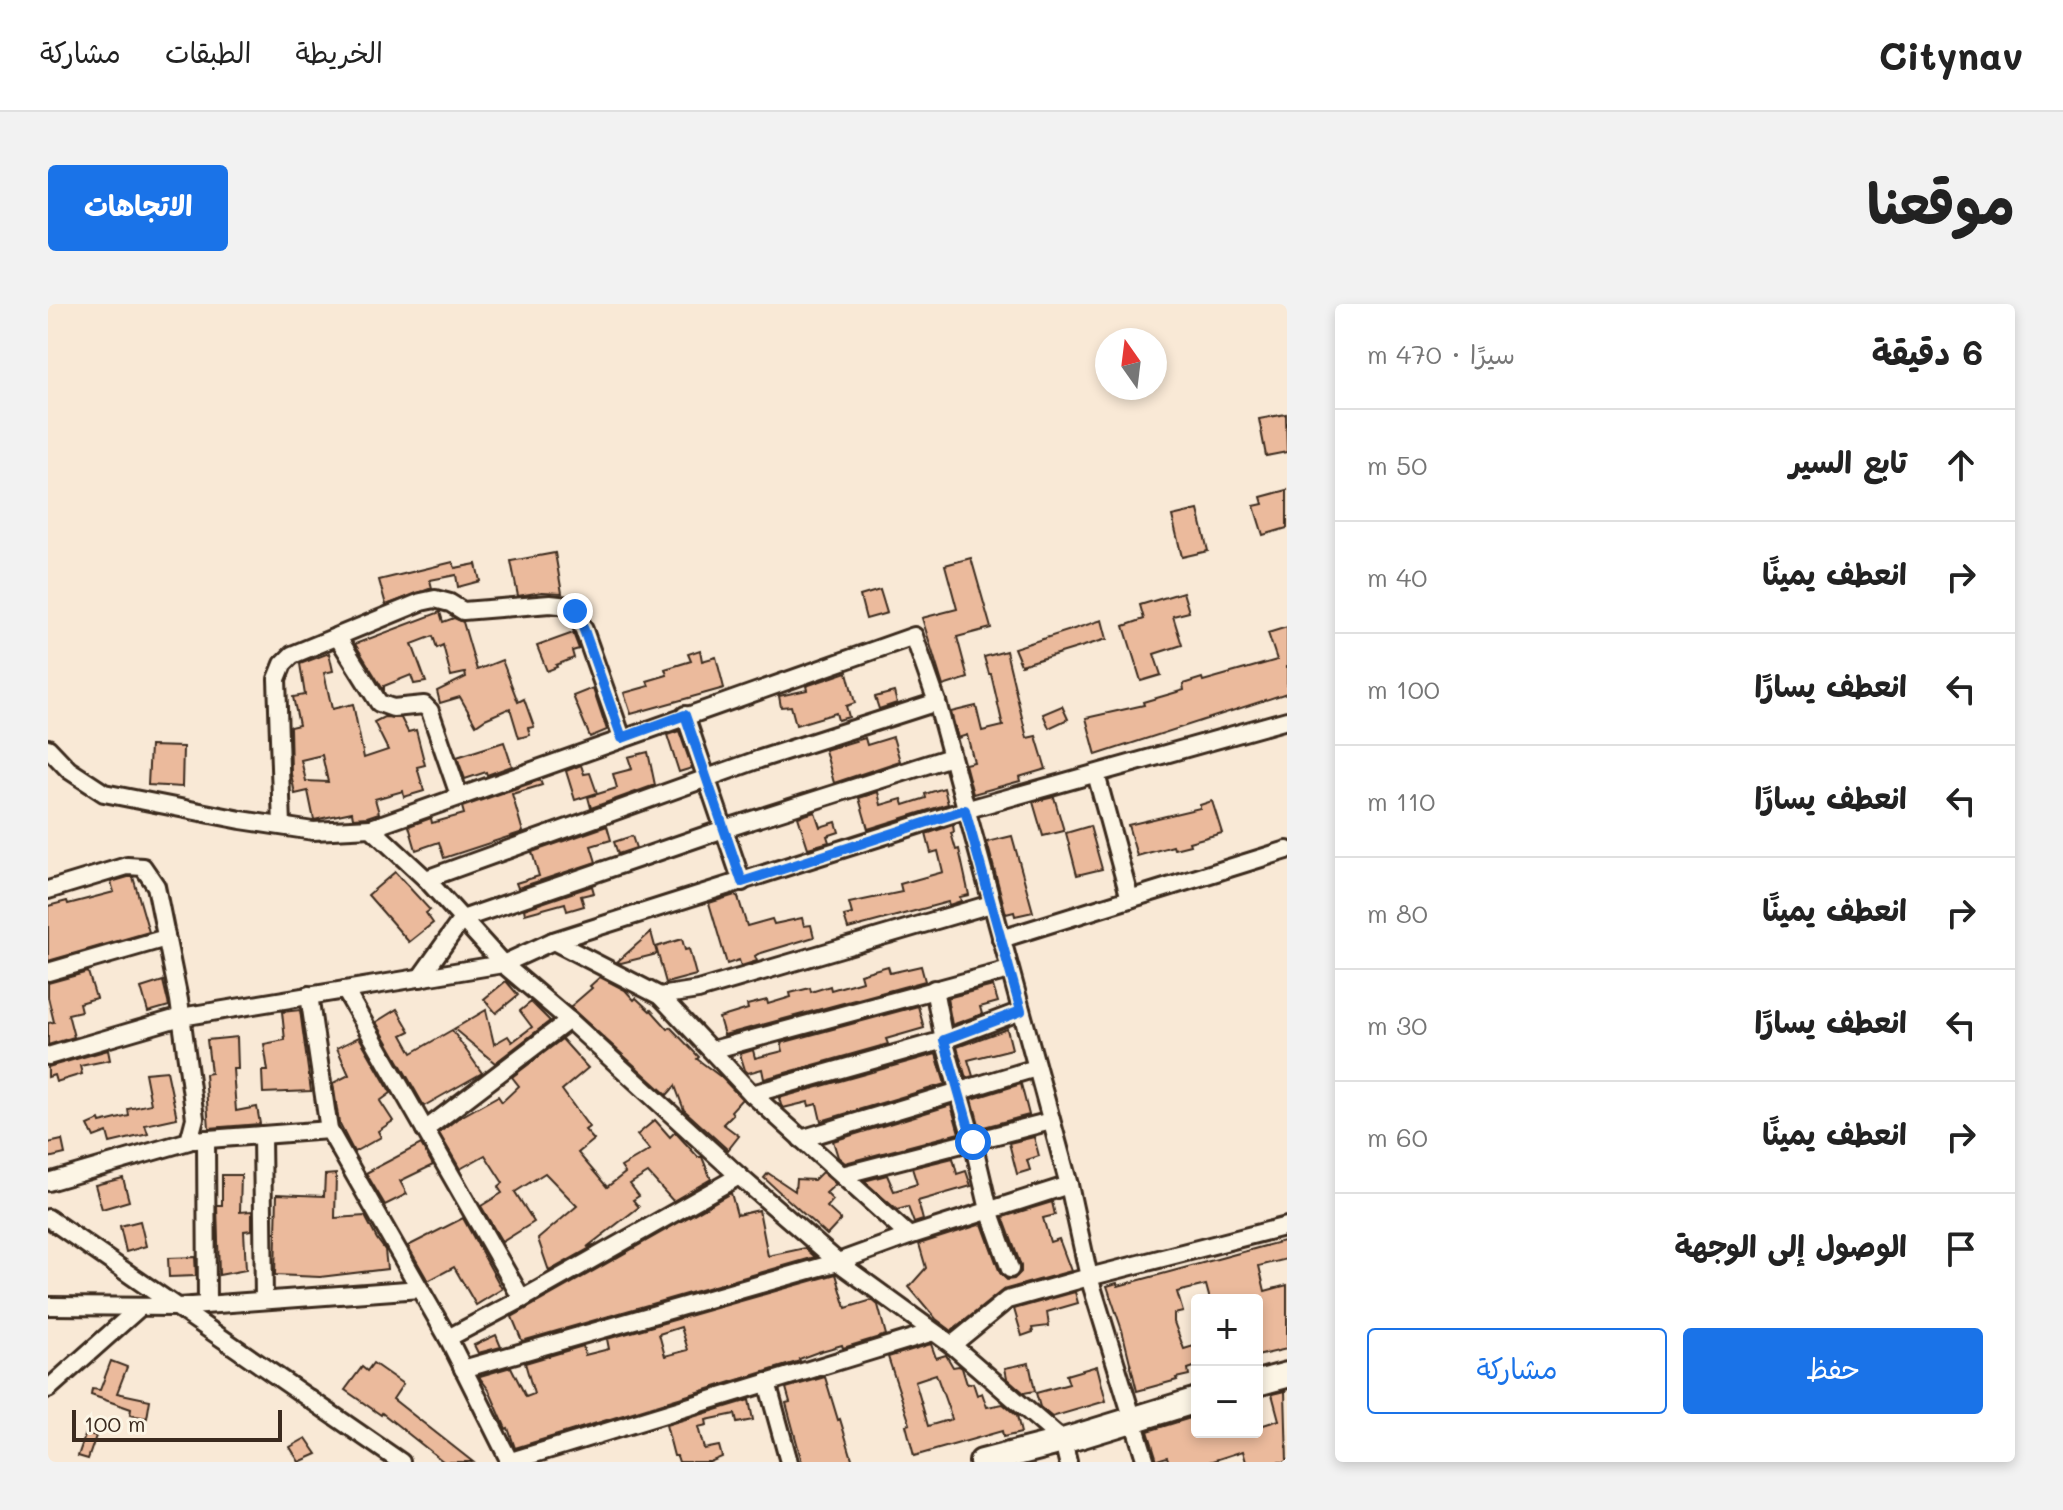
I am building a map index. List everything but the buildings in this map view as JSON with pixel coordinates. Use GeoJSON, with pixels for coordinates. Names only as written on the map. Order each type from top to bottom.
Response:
{"type":"FeatureCollection","features":[{"type":"Feature","properties":{"kind":"street"},"geometry":{"type":"LineString","coordinates":[[282,826],[277,679],[283,664],[292,655],[421,602],[435,599],[463,611],[550,604],[569,606],[575,611],[584,630],[622,738]]}},
{"type":"Feature","properties":{"kind":"street"},"geometry":{"type":"LineString","coordinates":[[337,636],[379,703],[393,708],[424,705],[430,711],[459,795]]}},
{"type":"Feature","properties":{"kind":"street"},"geometry":{"type":"LineString","coordinates":[[48,748],[69,770],[104,793],[313,831],[371,828],[914,636],[937,702],[1069,1185],[1089,1277],[1146,1462]]}},
{"type":"Feature","properties":{"kind":"street"},"geometry":{"type":"LineString","coordinates":[[426,879],[706,778],[937,702]]}},
{"type":"Feature","properties":{"kind":"street"},"geometry":{"type":"LineString","coordinates":[[685,715],[742,882]]}},
{"type":"Feature","properties":{"kind":"street"},"geometry":{"type":"LineString","coordinates":[[48,1056],[181,1017],[503,964],[553,941],[965,810],[1287,720]]}},
{"type":"Feature","properties":{"kind":"street"},"geometry":{"type":"LineString","coordinates":[[420,978],[462,919],[724,829],[951,757]]}},
{"type":"Feature","properties":{"kind":"street"},"geometry":{"type":"LineString","coordinates":[[1096,774],[1130,899]]}},
{"type":"Feature","properties":{"kind":"street"},"geometry":{"type":"LineString","coordinates":[[371,828],[426,879],[503,964],[569,1020],[739,1176],[838,1262],[952,1345],[1066,1451]]}},
{"type":"Feature","properties":{"kind":"street"},"geometry":{"type":"LineString","coordinates":[[1001,939],[1287,850]]}},
{"type":"Feature","properties":{"kind":"street"},"geometry":{"type":"LineString","coordinates":[[48,890],[127,866],[143,867],[156,886],[181,1017],[198,1140],[207,1304]]}},
{"type":"Feature","properties":{"kind":"street"},"geometry":{"type":"LineString","coordinates":[[660,996],[698,990],[991,904]]}},
{"type":"Feature","properties":{"kind":"street"},"geometry":{"type":"LineString","coordinates":[[48,972],[166,938]]}},
{"type":"Feature","properties":{"kind":"street"},"geometry":{"type":"LineString","coordinates":[[553,941],[660,996],[752,1094],[909,1236]]}},
{"type":"Feature","properties":{"kind":"street"},"geometry":{"type":"LineString","coordinates":[[712,1050],[1009,970]]}},
{"type":"Feature","properties":{"kind":"street"},"geometry":{"type":"LineString","coordinates":[[934,989],[944,1040],[989,1210],[1010,1269]]}},
{"type":"Feature","properties":{"kind":"street"},"geometry":{"type":"LineString","coordinates":[[345,990],[522,1299]]}},
{"type":"Feature","properties":{"kind":"street"},"geometry":{"type":"LineString","coordinates":[[309,995],[329,1130],[448,1338],[509,1462],[933,1332]]}},
{"type":"Feature","properties":{"kind":"street"},"geometry":{"type":"LineString","coordinates":[[752,1094],[944,1040],[1021,1011]]}},
{"type":"Feature","properties":{"kind":"street"},"geometry":{"type":"LineString","coordinates":[[425,1130],[569,1020]]}},
{"type":"Feature","properties":{"kind":"street"},"geometry":{"type":"LineString","coordinates":[[801,1139],[1036,1068]]}},
{"type":"Feature","properties":{"kind":"street"},"geometry":{"type":"LineString","coordinates":[[842,1175],[1051,1121]]}},
{"type":"Feature","properties":{"kind":"street"},"geometry":{"type":"LineString","coordinates":[[48,1182],[198,1140],[329,1130]]}},
{"type":"Feature","properties":{"kind":"street"},"geometry":{"type":"LineString","coordinates":[[262,1135],[264,1299]]}},
{"type":"Feature","properties":{"kind":"street"},"geometry":{"type":"LineString","coordinates":[[448,1338],[739,1176]]}},
{"type":"Feature","properties":{"kind":"street"},"geometry":{"type":"LineString","coordinates":[[463,1369],[838,1262],[1069,1185]]}},
{"type":"Feature","properties":{"kind":"street"},"geometry":{"type":"LineString","coordinates":[[48,1218],[401,1462]]}},
{"type":"Feature","properties":{"kind":"street"},"geometry":{"type":"LineString","coordinates":[[952,1345],[1007,1300],[1287,1226]]}},
{"type":"Feature","properties":{"kind":"street"},"geometry":{"type":"LineString","coordinates":[[48,1306],[178,1307],[420,1289]]}},
{"type":"Feature","properties":{"kind":"street"},"geometry":{"type":"LineString","coordinates":[[48,1389],[139,1308]]}},
{"type":"Feature","properties":{"kind":"street"},"geometry":{"type":"LineString","coordinates":[[1263,1381],[1287,1375]]}},
{"type":"Feature","properties":{"kind":"street"},"geometry":{"type":"LineString","coordinates":[[767,1382],[789,1462]]}},
{"type":"Feature","properties":{"kind":"street"},"geometry":{"type":"LineString","coordinates":[[982,1462],[1066,1451],[1134,1417],[1191,1402]]}},
{"type":"Feature","properties":{"kind":"route"},"geometry":{"type":"LineString","coordinates":[[575,611],[622,738],[685,715],[742,882],[965,810],[1021,1011],[944,1040],[973,1142]]}}]}
